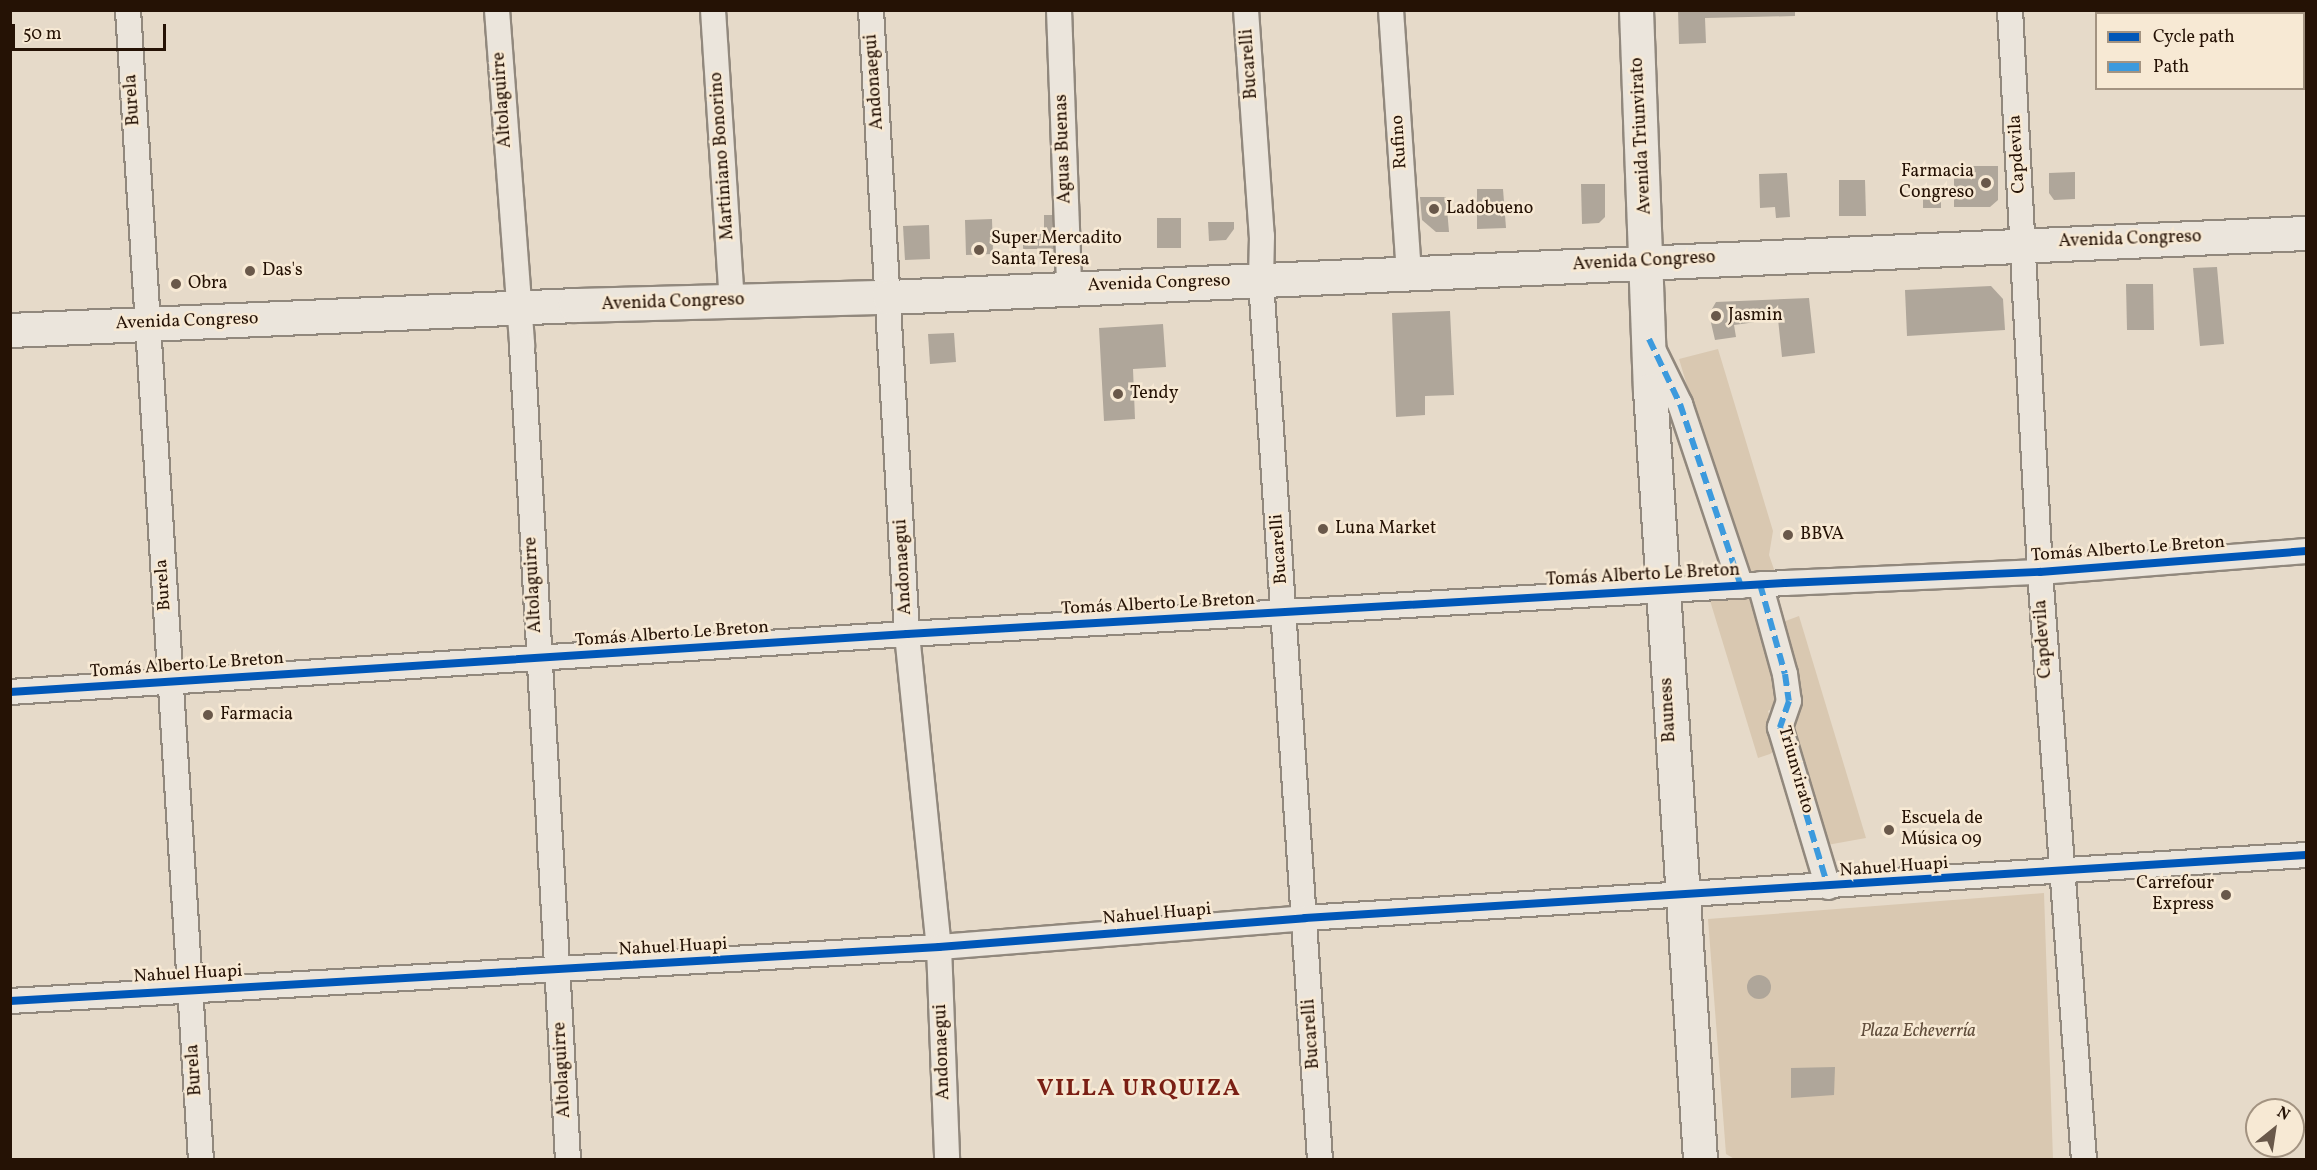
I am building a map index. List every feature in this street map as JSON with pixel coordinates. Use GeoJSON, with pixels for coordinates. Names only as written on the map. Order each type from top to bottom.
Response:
{"type":"FeatureCollection","features":[{"type":"Feature","properties":{"kind":"main road","name":"Avenida Triunvirato"},"geometry":{"type":"LineString","coordinates":[[1636,10],[1647,261]]}},
{"type":"Feature","properties":{"kind":"main road","name":"Avenida Congreso"},"geometry":{"type":"LineString","coordinates":[[10,330],[518,308],[889,297],[1069,287],[1260,281],[1647,261],[2307,233]]}},
{"type":"Feature","properties":{"kind":"main road","name":"Bauness"},"geometry":{"type":"LineString","coordinates":[[1647,261],[1649,339],[1681,897],[1700,1160]]}},
{"type":"Feature","properties":{"kind":"street","name":"Burela"},"geometry":{"type":"LineString","coordinates":[[128,10],[201,1160]]}},
{"type":"Feature","properties":{"kind":"street","name":"Altolaguirre"},"geometry":{"type":"LineString","coordinates":[[497,10],[518,308],[568,1160]]}},
{"type":"Feature","properties":{"kind":"street","name":"Martiniano Bonorino"},"geometry":{"type":"LineString","coordinates":[[713,10],[732,301]]}},
{"type":"Feature","properties":{"kind":"street","name":"Andonaegui"},"geometry":{"type":"LineString","coordinates":[[871,10],[908,634],[939,947],[947,1160]]}},
{"type":"Feature","properties":{"kind":"street","name":"Aguas Buenas"},"geometry":{"type":"LineString","coordinates":[[1059,10],[1069,287]]}},
{"type":"Feature","properties":{"kind":"street","name":"Bucarelli"},"geometry":{"type":"LineString","coordinates":[[1246,10],[1262,236],[1260,281],[1285,613],[1320,1160]]}},
{"type":"Feature","properties":{"kind":"street","name":"Rufino"},"geometry":{"type":"LineString","coordinates":[[1391,10],[1409,273]]}},
{"type":"Feature","properties":{"kind":"street","name":"Capdevila"},"geometry":{"type":"LineString","coordinates":[[2010,10],[2040,572],[2084,1160]]}},
{"type":"Feature","properties":{"kind":"street","name":"Triunvirato"},"geometry":{"type":"LineString","coordinates":[[1649,339],[1680,404],[1785,674],[1789,701],[1780,728],[1828,887]]}},
{"type":"Feature","properties":{"kind":"street","name":"Tomás Alberto Le Breton"},"geometry":{"type":"LineString","coordinates":[[10,692],[908,634],[1750,585],[2040,572],[2307,551]]}},
{"type":"Feature","properties":{"kind":"street","name":"Nahuel Huapi"},"geometry":{"type":"LineString","coordinates":[[10,1000],[939,947],[1305,918],[1681,897],[2307,855]]}},
{"type":"Feature","properties":{"kind":"green space"},"geometry":{"type":"Polygon","coordinates":[[[1718,349],[1773,531],[1769,555],[1776,575],[1760,577],[1743,571],[1679,359],[1718,349]]]}},
{"type":"Feature","properties":{"kind":"green space"},"geometry":{"type":"Polygon","coordinates":[[[1708,594],[1749,595],[1756,603],[1781,703],[1768,711],[1780,747],[1770,754],[1758,758],[1708,594]]]}},
{"type":"Feature","properties":{"kind":"green space"},"geometry":{"type":"Polygon","coordinates":[[[1799,616],[1866,838],[1827,845],[1789,727],[1777,624],[1799,616]]]}},
{"type":"Feature","properties":{"kind":"green space","name":"Plaza Echeverría"},"geometry":{"type":"Polygon","coordinates":[[[2044,893],[2053,1159],[1736,1160],[1726,1154],[1708,919],[2044,893]]]}},
{"type":"Feature","properties":{"kind":"building"},"geometry":{"type":"Polygon","coordinates":[[[1678,10],[1795,10],[1795,16],[1705,18],[1706,43],[1679,44],[1678,10]]]}},
{"type":"Feature","properties":{"kind":"building"},"geometry":{"type":"Polygon","coordinates":[[[1954,166],[1998,166],[1998,200],[1990,207],[1954,207],[1954,166]]]}},
{"type":"Feature","properties":{"kind":"building"},"geometry":{"type":"Polygon","coordinates":[[[2075,172],[2075,199],[2054,200],[2049,193],[2049,173],[2075,172]]]}},
{"type":"Feature","properties":{"kind":"building"},"geometry":{"type":"Polygon","coordinates":[[[1787,173],[1790,217],[1776,218],[1775,207],[1760,208],[1759,174],[1787,173]]]}},
{"type":"Feature","properties":{"kind":"building"},"geometry":{"type":"Polygon","coordinates":[[[1839,180],[1865,180],[1866,216],[1839,216],[1839,180]]]}},
{"type":"Feature","properties":{"kind":"building"},"geometry":{"type":"Polygon","coordinates":[[[1581,184],[1605,184],[1605,217],[1599,223],[1582,224],[1581,184]]]}},
{"type":"Feature","properties":{"kind":"building"},"geometry":{"type":"Polygon","coordinates":[[[1477,189],[1503,189],[1506,228],[1477,229],[1477,189]]]}},
{"type":"Feature","properties":{"kind":"building"},"geometry":{"type":"Polygon","coordinates":[[[1923,190],[1941,190],[1941,208],[1923,208],[1923,190]]]}},
{"type":"Feature","properties":{"kind":"building","name":"Ladobueno"},"geometry":{"type":"Polygon","coordinates":[[[1420,197],[1446,197],[1449,232],[1436,232],[1422,220],[1420,197]]]}},
{"type":"Feature","properties":{"kind":"building"},"geometry":{"type":"Polygon","coordinates":[[[1044,215],[1060,215],[1060,242],[1053,249],[1023,249],[1023,234],[1044,234],[1044,215]]]}},
{"type":"Feature","properties":{"kind":"building"},"geometry":{"type":"Polygon","coordinates":[[[1157,218],[1181,218],[1181,248],[1157,248],[1157,218]]]}},
{"type":"Feature","properties":{"kind":"building"},"geometry":{"type":"Polygon","coordinates":[[[992,219],[993,254],[966,255],[965,220],[992,219]]]}},
{"type":"Feature","properties":{"kind":"building"},"geometry":{"type":"Polygon","coordinates":[[[1208,222],[1234,222],[1234,229],[1226,240],[1209,241],[1208,222]]]}},
{"type":"Feature","properties":{"kind":"building"},"geometry":{"type":"Polygon","coordinates":[[[929,225],[930,259],[905,260],[903,226],[929,225]]]}},
{"type":"Feature","properties":{"kind":"building"},"geometry":{"type":"Polygon","coordinates":[[[2217,267],[2224,344],[2200,346],[2193,268],[2217,267]]]}},
{"type":"Feature","properties":{"kind":"building"},"geometry":{"type":"Polygon","coordinates":[[[2126,284],[2153,284],[2154,330],[2127,330],[2126,284]]]}},
{"type":"Feature","properties":{"kind":"building"},"geometry":{"type":"Polygon","coordinates":[[[1991,286],[2003,299],[2005,330],[1907,336],[1905,290],[1991,286]]]}},
{"type":"Feature","properties":{"kind":"building"},"geometry":{"type":"Polygon","coordinates":[[[1809,298],[1815,353],[1782,357],[1778,319],[1734,325],[1736,337],[1715,340],[1709,314],[1716,302],[1809,298]]]}},
{"type":"Feature","properties":{"kind":"building"},"geometry":{"type":"Polygon","coordinates":[[[1450,311],[1454,395],[1425,396],[1425,415],[1396,417],[1392,313],[1450,311]]]}},
{"type":"Feature","properties":{"kind":"building","name":"Tendy"},"geometry":{"type":"Polygon","coordinates":[[[1163,324],[1166,367],[1133,369],[1135,419],[1104,421],[1099,328],[1163,324]]]}},
{"type":"Feature","properties":{"kind":"building"},"geometry":{"type":"Polygon","coordinates":[[[954,333],[956,362],[930,364],[928,334],[954,333]]]}},
{"type":"Feature","properties":{"kind":"building"},"geometry":{"type":"Polygon","coordinates":[[[1759,975],[1768,978],[1771,987],[1768,996],[1759,999],[1750,996],[1747,987],[1750,978],[1759,975]]]}},
{"type":"Feature","properties":{"kind":"building"},"geometry":{"type":"Polygon","coordinates":[[[1835,1067],[1834,1095],[1791,1098],[1791,1068],[1835,1067]]]}},
{"type":"Feature","properties":{"kind":"marked path"},"geometry":{"type":"LineString","coordinates":[[1649,339],[1680,404],[1741,586]]}},
{"type":"Feature","properties":{"kind":"marked path"},"geometry":{"type":"LineString","coordinates":[[1760,584],[1785,674],[1789,701],[1780,727],[1828,887]]}},
{"type":"Feature","properties":{"kind":"cycle path"},"geometry":{"type":"LineString","coordinates":[[10,692],[907,634],[1785,583],[2040,572],[2306,551]]}},
{"type":"Feature","properties":{"kind":"cycle path"},"geometry":{"type":"LineString","coordinates":[[10,1001],[939,947],[1305,918],[2306,855]]}},
{"type":"Feature","properties":{"kind":"place","name":"Farmacia Congreso"},"geometry":{"type":"Point","coordinates":[1986,183]}},
{"type":"Feature","properties":{"kind":"place","name":"Ladobueno"},"geometry":{"type":"Point","coordinates":[1434,209]}},
{"type":"Feature","properties":{"kind":"place","name":"Super Mercadito Santa Teresa"},"geometry":{"type":"Point","coordinates":[979,250]}},
{"type":"Feature","properties":{"kind":"place","name":"Das's"},"geometry":{"type":"Point","coordinates":[250,271]}},
{"type":"Feature","properties":{"kind":"place","name":"Obra"},"geometry":{"type":"Point","coordinates":[176,284]}},
{"type":"Feature","properties":{"kind":"place","name":"Jasmin"},"geometry":{"type":"Point","coordinates":[1716,316]}},
{"type":"Feature","properties":{"kind":"place","name":"Tendy"},"geometry":{"type":"Point","coordinates":[1118,394]}},
{"type":"Feature","properties":{"kind":"place","name":"Luna Market"},"geometry":{"type":"Point","coordinates":[1323,529]}},
{"type":"Feature","properties":{"kind":"place","name":"BBVA"},"geometry":{"type":"Point","coordinates":[1788,535]}},
{"type":"Feature","properties":{"kind":"place","name":"Farmacia"},"geometry":{"type":"Point","coordinates":[208,715]}},
{"type":"Feature","properties":{"kind":"place","name":"Escuela de Música 09"},"geometry":{"type":"Point","coordinates":[1889,830]}},
{"type":"Feature","properties":{"kind":"place","name":"Carrefour Express"},"geometry":{"type":"Point","coordinates":[2226,895]}},
{"type":"Feature","properties":{"kind":"district","name":"VILLA URQUIZA"},"geometry":{"type":"Point","coordinates":[1139,1090]}}]}
